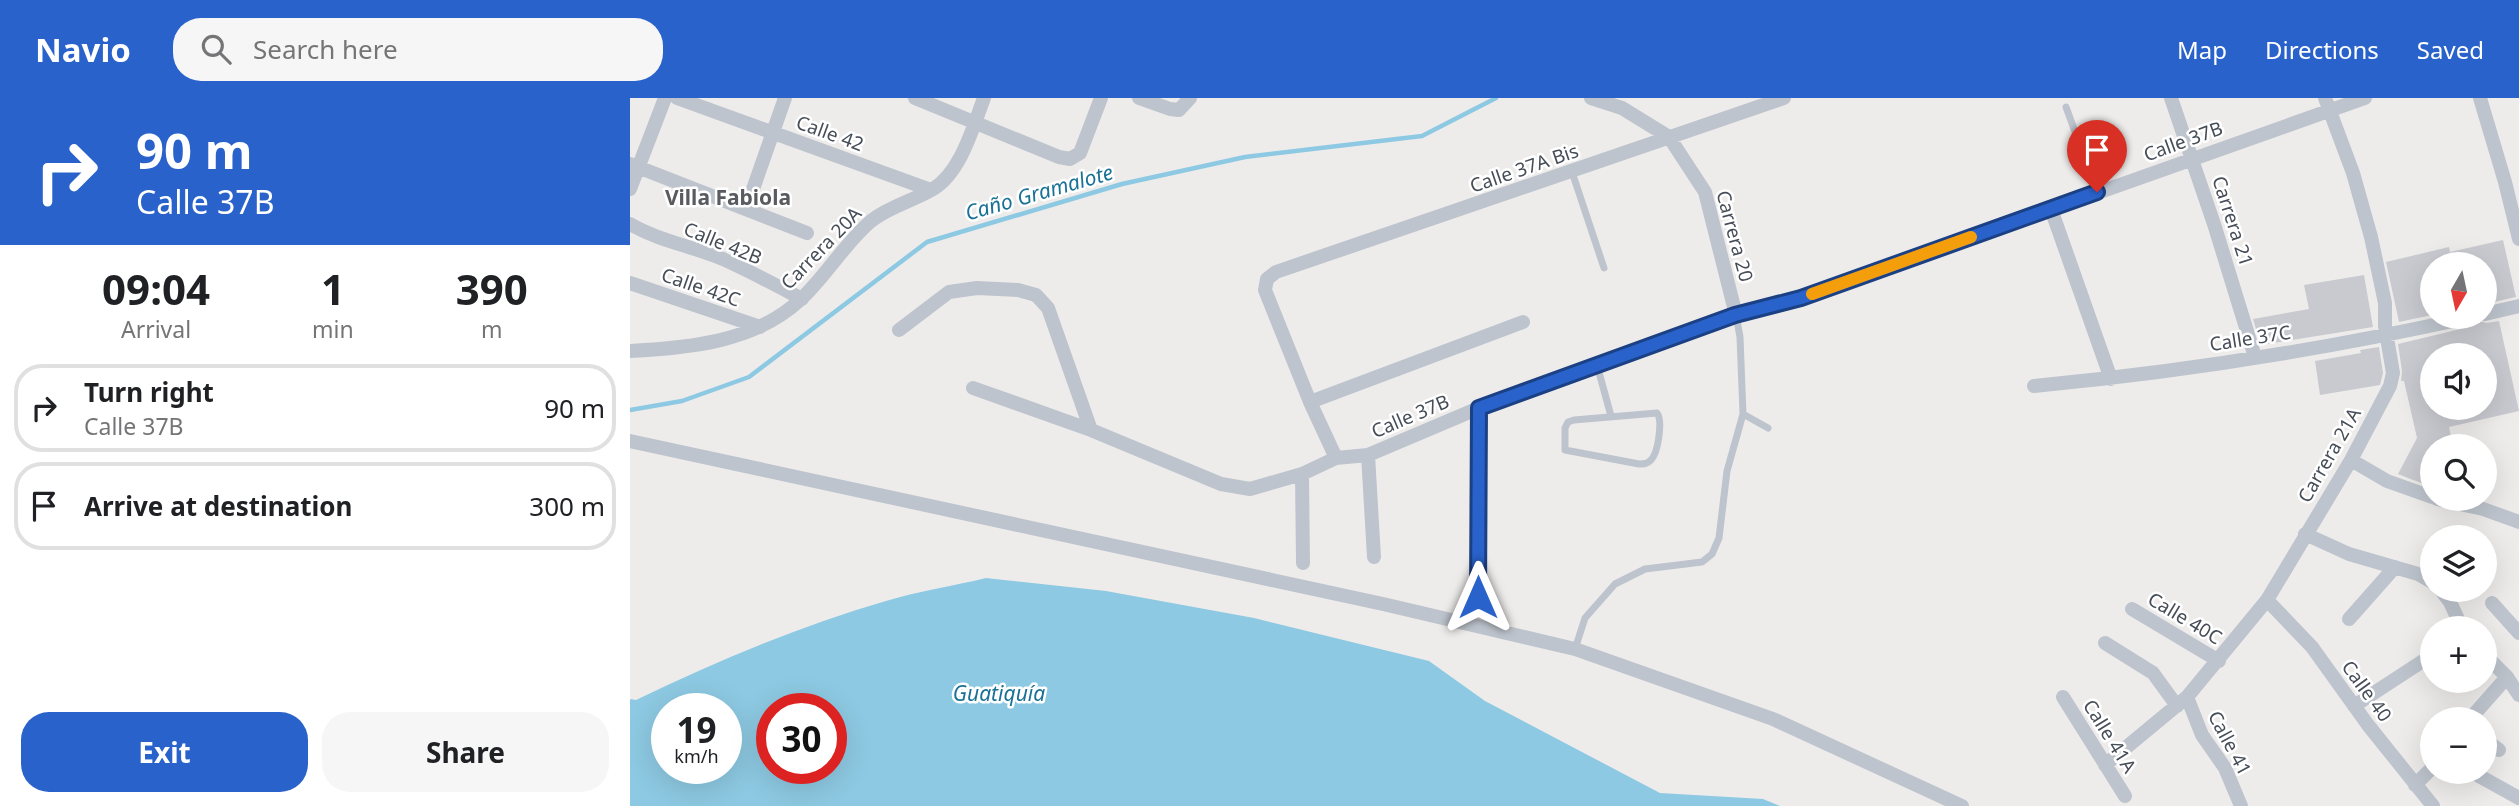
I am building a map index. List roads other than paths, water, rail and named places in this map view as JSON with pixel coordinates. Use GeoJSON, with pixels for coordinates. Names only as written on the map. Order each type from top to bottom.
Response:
{"type":"FeatureCollection","features":[{"type":"Feature","properties":{"kind":"street"},"geometry":{"type":"LineString","coordinates":[[630,189],[634,165],[665,98]]}},
{"type":"Feature","properties":{"kind":"street","name":"Calle 42"},"geometry":{"type":"LineString","coordinates":[[677,98],[931,190]]}},
{"type":"Feature","properties":{"kind":"street"},"geometry":{"type":"LineString","coordinates":[[746,209],[785,98]]}},
{"type":"Feature","properties":{"kind":"street"},"geometry":{"type":"LineString","coordinates":[[915,98],[1059,157],[1070,159],[1080,153],[1101,98]]}},
{"type":"Feature","properties":{"kind":"street","name":"Carrera 20A"},"geometry":{"type":"LineString","coordinates":[[630,351],[716,341],[760,327],[786,312],[802,299],[872,221],[893,207],[945,181],[958,159],[984,98]]}},
{"type":"Feature","properties":{"kind":"street"},"geometry":{"type":"LineString","coordinates":[[1139,98],[1170,110],[1179,110],[1190,98]]}},
{"type":"Feature","properties":{"kind":"street","name":"Carrera 20"},"geometry":{"type":"LineString","coordinates":[[1591,98],[1622,108],[1669,137],[1705,192],[1735,315]]}},
{"type":"Feature","properties":{"kind":"street","name":"Calle 37A Bis"},"geometry":{"type":"LineString","coordinates":[[1310,402],[1265,290],[1267,279],[1276,272],[1784,98]]}},
{"type":"Feature","properties":{"kind":"street","name":"Carrera 21"},"geometry":{"type":"LineString","coordinates":[[2171,98],[2255,357]]}},
{"type":"Feature","properties":{"kind":"street","name":"Calle 37B"},"geometry":{"type":"LineString","coordinates":[[973,388],[1091,430],[1221,484],[1250,489],[1302,474],[1336,458],[1368,455],[1479,408],[1735,315],[1801,298],[2192,159],[2327,104],[2365,98]]}},
{"type":"Feature","properties":{"kind":"street"},"geometry":{"type":"LineString","coordinates":[[2480,98],[2502,169],[2519,239]]}},
{"type":"Feature","properties":{"kind":"street","name":"Carrera 21A"},"geometry":{"type":"LineString","coordinates":[[2105,765],[2182,701],[2267,600],[2351,460],[2390,386],[2393,373],[2385,303],[2371,237],[2353,173],[2327,104]]}},
{"type":"Feature","properties":{"kind":"street"},"geometry":{"type":"LineString","coordinates":[[634,165],[807,233]]}},
{"type":"Feature","properties":{"kind":"street"},"geometry":{"type":"LineString","coordinates":[[2051,209],[2111,379]]}},
{"type":"Feature","properties":{"kind":"street","name":"Calle 42B"},"geometry":{"type":"LineString","coordinates":[[630,224],[650,235],[724,260],[802,299]]}},
{"type":"Feature","properties":{"kind":"street","name":"Calle 42C"},"geometry":{"type":"LineString","coordinates":[[630,283],[760,327]]}},
{"type":"Feature","properties":{"kind":"street"},"geometry":{"type":"LineString","coordinates":[[899,330],[948,292],[977,288],[1018,290],[1036,295],[1048,308],[1091,430]]}},
{"type":"Feature","properties":{"kind":"street"},"geometry":{"type":"LineString","coordinates":[[2497,311],[2519,306]]}},
{"type":"Feature","properties":{"kind":"street"},"geometry":{"type":"LineString","coordinates":[[1336,458],[1310,402],[1523,322]]}},
{"type":"Feature","properties":{"kind":"street","name":"Calle 37C"},"geometry":{"type":"LineString","coordinates":[[2034,386],[2111,379],[2420,328]]}},
{"type":"Feature","properties":{"kind":"street"},"geometry":{"type":"LineString","coordinates":[[1478,597],[1479,408]]}},
{"type":"Feature","properties":{"kind":"street"},"geometry":{"type":"LineString","coordinates":[[630,441],[1383,604],[1575,649],[1773,719],[1962,806]]}},
{"type":"Feature","properties":{"kind":"street"},"geometry":{"type":"LineString","coordinates":[[1368,455],[1374,557]]}},
{"type":"Feature","properties":{"kind":"street"},"geometry":{"type":"LineString","coordinates":[[2351,460],[2387,481],[2420,493]]}},
{"type":"Feature","properties":{"kind":"street"},"geometry":{"type":"LineString","coordinates":[[1302,474],[1303,563]]}},
{"type":"Feature","properties":{"kind":"street"},"geometry":{"type":"LineString","coordinates":[[2489,511],[2519,522]]}},
{"type":"Feature","properties":{"kind":"street"},"geometry":{"type":"LineString","coordinates":[[2305,534],[2349,554],[2420,575]]}},
{"type":"Feature","properties":{"kind":"street"},"geometry":{"type":"LineString","coordinates":[[2349,619],[2395,567]]}},
{"type":"Feature","properties":{"kind":"street","name":"Calle 40"},"geometry":{"type":"LineString","coordinates":[[2267,600],[2312,647],[2354,706],[2433,806]]}},
{"type":"Feature","properties":{"kind":"street"},"geometry":{"type":"LineString","coordinates":[[2492,603],[2519,633]]}},
{"type":"Feature","properties":{"kind":"street","name":"Calle 40C"},"geometry":{"type":"LineString","coordinates":[[2132,609],[2218,661]]}},
{"type":"Feature","properties":{"kind":"street","name":"Calle 41"},"geometry":{"type":"LineString","coordinates":[[2105,643],[2153,673],[2182,701],[2225,768],[2241,806]]}},
{"type":"Feature","properties":{"kind":"street"},"geometry":{"type":"LineString","coordinates":[[2354,706],[2420,662]]}},
{"type":"Feature","properties":{"kind":"street"},"geometry":{"type":"LineString","coordinates":[[2497,667],[2519,695]]}},
{"type":"Feature","properties":{"kind":"street"},"geometry":{"type":"LineString","coordinates":[[2481,707],[2507,677]]}},
{"type":"Feature","properties":{"kind":"street","name":"Calle 41A"},"geometry":{"type":"LineString","coordinates":[[2063,698],[2125,796]]}},
{"type":"Feature","properties":{"kind":"street"},"geometry":{"type":"LineString","coordinates":[[2415,785],[2420,780]]}},
{"type":"Feature","properties":{"kind":"street"},"geometry":{"type":"LineString","coordinates":[[2494,784],[2519,798]]}},
{"type":"Feature","properties":{"kind":"lane"},"geometry":{"type":"LineString","coordinates":[[2066,107],[2097,192]]}},
{"type":"Feature","properties":{"kind":"lane"},"geometry":{"type":"LineString","coordinates":[[1572,172],[1604,268]]}},
{"type":"Feature","properties":{"kind":"lane"},"geometry":{"type":"LineString","coordinates":[[1575,649],[1585,618],[1615,584],[1645,569],[1702,562],[1712,554],[1719,538],[1727,471],[1743,414],[1740,337],[1735,315]]}},
{"type":"Feature","properties":{"kind":"lane"},"geometry":{"type":"LineString","coordinates":[[1597,365],[1611,416]]}},
{"type":"Feature","properties":{"kind":"lane"},"geometry":{"type":"LineString","coordinates":[[1657,413],[1661,423],[1652,459],[1639,464],[1565,450],[1565,428],[1568,422],[1611,416],[1657,413]]}},
{"type":"Feature","properties":{"kind":"lane"},"geometry":{"type":"LineString","coordinates":[[1743,414],[1768,428]]}},
{"type":"Feature","properties":{"kind":"water","name":"Guatiquía"},"geometry":{"type":"Polygon","coordinates":[[[986,578],[1106,591],[1254,618],[1429,661],[1485,701],[1660,793],[1763,799],[1780,806],[630,806],[630,699],[636,700],[651,693],[651,784],[742,784],[742,693],[651,693],[790,633],[898,597],[986,578]]]}},
{"type":"Feature","properties":{"kind":"waterway","name":"Caño Gramalote"},"geometry":{"type":"LineString","coordinates":[[630,410],[682,401],[749,377],[927,242],[1122,184],[1245,157],[1422,136],[1496,98]]}},
{"type":"Feature","properties":{"kind":"district","name":"Villa Fabiola"},"geometry":{"type":"Point","coordinates":[728,197]}}]}
